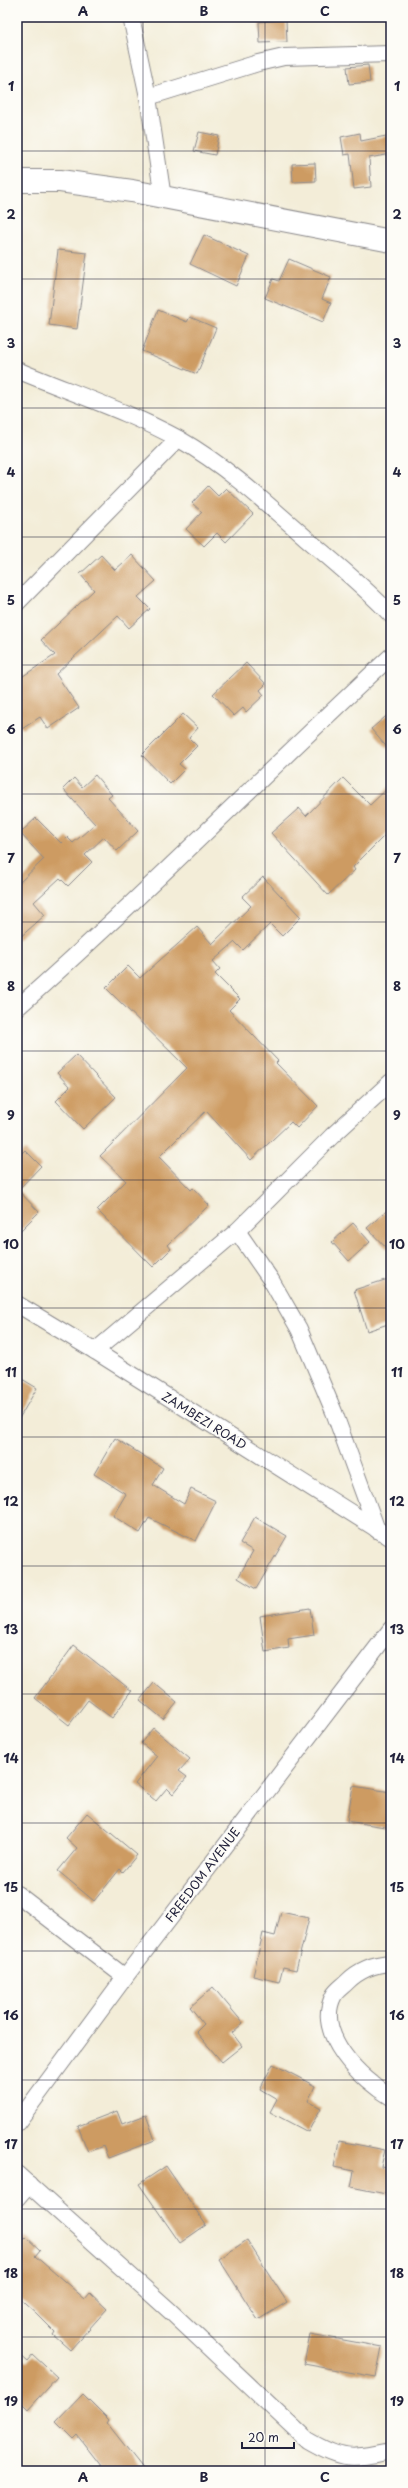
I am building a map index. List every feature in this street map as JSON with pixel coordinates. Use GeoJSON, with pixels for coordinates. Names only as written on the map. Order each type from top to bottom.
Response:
{"type":"FeatureCollection","features":[{"type":"Feature","properties":{"kind":"street"},"geometry":{"type":"LineString","coordinates":[[131,17],[148,97],[162,198]]}},
{"type":"Feature","properties":{"kind":"street"},"geometry":{"type":"LineString","coordinates":[[148,97],[258,62],[284,57],[391,54]]}},
{"type":"Feature","properties":{"kind":"street"},"geometry":{"type":"LineString","coordinates":[[17,181],[60,182],[132,191],[391,241]]}},
{"type":"Feature","properties":{"kind":"street"},"geometry":{"type":"LineString","coordinates":[[17,370],[69,390],[178,439],[214,460],[244,483],[369,592],[391,615]]}},
{"type":"Feature","properties":{"kind":"street"},"geometry":{"type":"LineString","coordinates":[[17,603],[178,439]]}},
{"type":"Feature","properties":{"kind":"street"},"geometry":{"type":"LineString","coordinates":[[17,1008],[69,962],[278,761],[391,656]]}},
{"type":"Feature","properties":{"kind":"street"},"geometry":{"type":"LineString","coordinates":[[95,1351],[237,1231],[332,1136],[391,1082]]}},
{"type":"Feature","properties":{"kind":"street"},"geometry":{"type":"LineString","coordinates":[[237,1231],[272,1280],[299,1329],[337,1419],[377,1530]]}},
{"type":"Feature","properties":{"kind":"street","name":"ZAMBEZI ROAD"},"geometry":{"type":"LineString","coordinates":[[17,1304],[95,1351],[391,1538]]}},
{"type":"Feature","properties":{"kind":"street","name":"FREEDOM AVENUE"},"geometry":{"type":"LineString","coordinates":[[17,2123],[125,1977],[391,1630]]}},
{"type":"Feature","properties":{"kind":"street"},"geometry":{"type":"LineString","coordinates":[[17,1894],[125,1977]]}},
{"type":"Feature","properties":{"kind":"street"},"geometry":{"type":"LineString","coordinates":[[391,1964],[378,1964],[351,1978],[334,1995],[330,2011],[330,2025],[345,2056],[359,2074],[391,2097]]}},
{"type":"Feature","properties":{"kind":"street"},"geometry":{"type":"LineString","coordinates":[[17,2198],[23,2179],[170,2310],[307,2440],[331,2454],[355,2458],[391,2451]]}},
{"type":"Feature","properties":{"kind":"building"},"geometry":{"type":"Polygon","coordinates":[[[286,20],[287,42],[260,43],[259,22],[286,20]]]}},
{"type":"Feature","properties":{"kind":"building"},"geometry":{"type":"Polygon","coordinates":[[[368,65],[370,82],[349,84],[347,67],[368,65]]]}},
{"type":"Feature","properties":{"kind":"building"},"geometry":{"type":"Polygon","coordinates":[[[199,132],[219,136],[215,155],[194,151],[199,132]]]}},
{"type":"Feature","properties":{"kind":"building"},"geometry":{"type":"Polygon","coordinates":[[[360,133],[361,141],[391,135],[391,154],[369,158],[371,187],[354,189],[350,154],[344,155],[341,137],[360,133]]]}},
{"type":"Feature","properties":{"kind":"building"},"geometry":{"type":"Polygon","coordinates":[[[315,163],[316,181],[293,182],[292,164],[315,163]]]}},
{"type":"Feature","properties":{"kind":"building"},"geometry":{"type":"Polygon","coordinates":[[[204,235],[249,256],[236,286],[190,264],[204,235]]]}},
{"type":"Feature","properties":{"kind":"building"},"geometry":{"type":"Polygon","coordinates":[[[58,250],[87,253],[77,329],[49,325],[58,250]]]}},
{"type":"Feature","properties":{"kind":"building"},"geometry":{"type":"Polygon","coordinates":[[[289,259],[331,277],[322,299],[331,303],[323,322],[265,298],[273,279],[279,281],[289,259]]]}},
{"type":"Feature","properties":{"kind":"building"},"geometry":{"type":"Polygon","coordinates":[[[158,310],[187,322],[190,317],[216,328],[197,374],[142,351],[158,310]]]}},
{"type":"Feature","properties":{"kind":"building"},"geometry":{"type":"Polygon","coordinates":[[[208,486],[218,496],[226,488],[253,514],[226,542],[217,533],[204,546],[186,529],[202,512],[192,503],[208,486]]]}},
{"type":"Feature","properties":{"kind":"building"},"geometry":{"type":"Polygon","coordinates":[[[101,555],[115,570],[132,555],[156,581],[138,597],[150,609],[129,628],[118,616],[56,674],[79,708],[48,729],[40,717],[22,729],[17,721],[17,680],[55,655],[41,640],[94,590],[80,574],[101,555]]]}},
{"type":"Feature","properties":{"kind":"building"},"geometry":{"type":"Polygon","coordinates":[[[246,663],[266,684],[260,690],[264,695],[246,712],[243,708],[234,716],[213,694],[246,663]]]}},
{"type":"Feature","properties":{"kind":"building"},"geometry":{"type":"Polygon","coordinates":[[[391,712],[391,752],[371,729],[391,712]]]}},
{"type":"Feature","properties":{"kind":"building"},"geometry":{"type":"Polygon","coordinates":[[[183,714],[198,728],[189,738],[197,746],[179,764],[185,769],[170,784],[142,755],[183,714]]]}},
{"type":"Feature","properties":{"kind":"building"},"geometry":{"type":"Polygon","coordinates":[[[95,775],[112,795],[108,798],[138,831],[117,851],[104,837],[85,855],[92,862],[68,886],[60,878],[34,902],[45,915],[17,940],[17,885],[44,859],[20,833],[36,818],[61,843],[67,837],[73,843],[95,824],[63,789],[74,778],[82,787],[95,775]]]}},
{"type":"Feature","properties":{"kind":"building"},"geometry":{"type":"Polygon","coordinates":[[[343,778],[370,805],[391,785],[391,829],[353,867],[355,870],[328,895],[271,833],[299,808],[306,816],[343,778]]]}},
{"type":"Feature","properties":{"kind":"building"},"geometry":{"type":"Polygon","coordinates":[[[263,877],[301,917],[282,936],[270,924],[243,950],[235,942],[213,961],[220,969],[215,974],[240,999],[229,1010],[278,1061],[276,1063],[318,1106],[297,1128],[291,1122],[251,1160],[206,1111],[183,1133],[159,1157],[191,1190],[193,1188],[209,1205],[168,1245],[171,1249],[153,1267],[97,1210],[126,1181],[100,1156],[187,1068],[106,988],[128,966],[140,978],[197,927],[212,944],[251,906],[242,897],[263,877]]]}},
{"type":"Feature","properties":{"kind":"building"},"geometry":{"type":"Polygon","coordinates":[[[76,1055],[116,1097],[83,1129],[56,1101],[70,1087],[57,1073],[76,1055]]]}},
{"type":"Feature","properties":{"kind":"building"},"geometry":{"type":"Polygon","coordinates":[[[25,1150],[41,1166],[18,1190],[39,1212],[17,1234],[17,1158],[25,1150]]]}},
{"type":"Feature","properties":{"kind":"building"},"geometry":{"type":"Polygon","coordinates":[[[391,1207],[391,1253],[367,1228],[391,1207]]]}},
{"type":"Feature","properties":{"kind":"building"},"geometry":{"type":"Polygon","coordinates":[[[353,1223],[370,1242],[349,1261],[332,1242],[353,1223]]]}},
{"type":"Feature","properties":{"kind":"building"},"geometry":{"type":"Polygon","coordinates":[[[391,1278],[391,1323],[367,1331],[354,1290],[391,1278]]]}},
{"type":"Feature","properties":{"kind":"building"},"geometry":{"type":"Polygon","coordinates":[[[17,1376],[37,1388],[17,1422],[17,1376]]]}},
{"type":"Feature","properties":{"kind":"building"},"geometry":{"type":"Polygon","coordinates":[[[115,1438],[163,1468],[153,1485],[184,1504],[191,1489],[216,1501],[196,1541],[149,1518],[140,1533],[113,1516],[126,1494],[94,1474],[115,1438]]]}},
{"type":"Feature","properties":{"kind":"building"},"geometry":{"type":"Polygon","coordinates":[[[255,1517],[287,1536],[256,1589],[238,1578],[253,1551],[240,1543],[255,1517]]]}},
{"type":"Feature","properties":{"kind":"building"},"geometry":{"type":"Polygon","coordinates":[[[310,1608],[314,1635],[288,1639],[289,1648],[265,1652],[260,1616],[310,1608]]]}},
{"type":"Feature","properties":{"kind":"building"},"geometry":{"type":"Polygon","coordinates":[[[74,1645],[132,1691],[112,1718],[88,1700],[69,1725],[35,1698],[74,1645]]]}},
{"type":"Feature","properties":{"kind":"building"},"geometry":{"type":"Polygon","coordinates":[[[154,1683],[177,1702],[163,1719],[140,1700],[154,1683]]]}},
{"type":"Feature","properties":{"kind":"building"},"geometry":{"type":"Polygon","coordinates":[[[153,1728],[190,1759],[179,1771],[187,1777],[173,1794],[167,1788],[156,1801],[135,1784],[157,1756],[141,1743],[153,1728]]]}},
{"type":"Feature","properties":{"kind":"building"},"geometry":{"type":"Polygon","coordinates":[[[353,1786],[391,1792],[391,1828],[347,1821],[353,1786]]]}},
{"type":"Feature","properties":{"kind":"building"},"geometry":{"type":"Polygon","coordinates":[[[87,1813],[137,1855],[123,1872],[120,1869],[94,1901],[58,1871],[77,1848],[66,1838],[87,1813]]]}},
{"type":"Feature","properties":{"kind":"building"},"geometry":{"type":"Polygon","coordinates":[[[281,1912],[309,1918],[296,1970],[283,1967],[279,1982],[253,1976],[263,1933],[275,1936],[281,1912]]]}},
{"type":"Feature","properties":{"kind":"building"},"geometry":{"type":"Polygon","coordinates":[[[213,1987],[243,2023],[232,2033],[242,2046],[222,2062],[196,2032],[204,2024],[190,2007],[213,1987]]]}},
{"type":"Feature","properties":{"kind":"building"},"geometry":{"type":"Polygon","coordinates":[[[273,2064],[315,2086],[308,2101],[321,2108],[308,2132],[270,2112],[277,2099],[260,2089],[273,2064]]]}},
{"type":"Feature","properties":{"kind":"building"},"geometry":{"type":"Polygon","coordinates":[[[117,2111],[122,2124],[146,2115],[155,2140],[108,2158],[103,2146],[88,2152],[78,2126],[117,2111]]]}},
{"type":"Feature","properties":{"kind":"building"},"geometry":{"type":"Polygon","coordinates":[[[339,2141],[385,2150],[381,2167],[391,2169],[391,2195],[351,2187],[354,2171],[334,2167],[339,2141]]]}},
{"type":"Feature","properties":{"kind":"building"},"geometry":{"type":"Polygon","coordinates":[[[166,2166],[206,2225],[180,2243],[139,2184],[166,2166]]]}},
{"type":"Feature","properties":{"kind":"building"},"geometry":{"type":"Polygon","coordinates":[[[26,2237],[40,2250],[35,2256],[85,2299],[90,2293],[107,2309],[70,2350],[53,2335],[55,2332],[17,2296],[17,2247],[26,2237]]]}},
{"type":"Feature","properties":{"kind":"building"},"geometry":{"type":"Polygon","coordinates":[[[247,2240],[287,2302],[258,2320],[219,2259],[247,2240]]]}},
{"type":"Feature","properties":{"kind":"building"},"geometry":{"type":"Polygon","coordinates":[[[310,2334],[382,2347],[376,2377],[304,2364],[310,2334]]]}},
{"type":"Feature","properties":{"kind":"building"},"geometry":{"type":"Polygon","coordinates":[[[17,2353],[27,2362],[33,2355],[57,2377],[28,2409],[17,2398],[17,2353]]]}},
{"type":"Feature","properties":{"kind":"building"},"geometry":{"type":"Polygon","coordinates":[[[83,2394],[109,2420],[107,2423],[145,2471],[105,2471],[77,2435],[73,2439],[56,2422],[83,2394]]]}}]}
